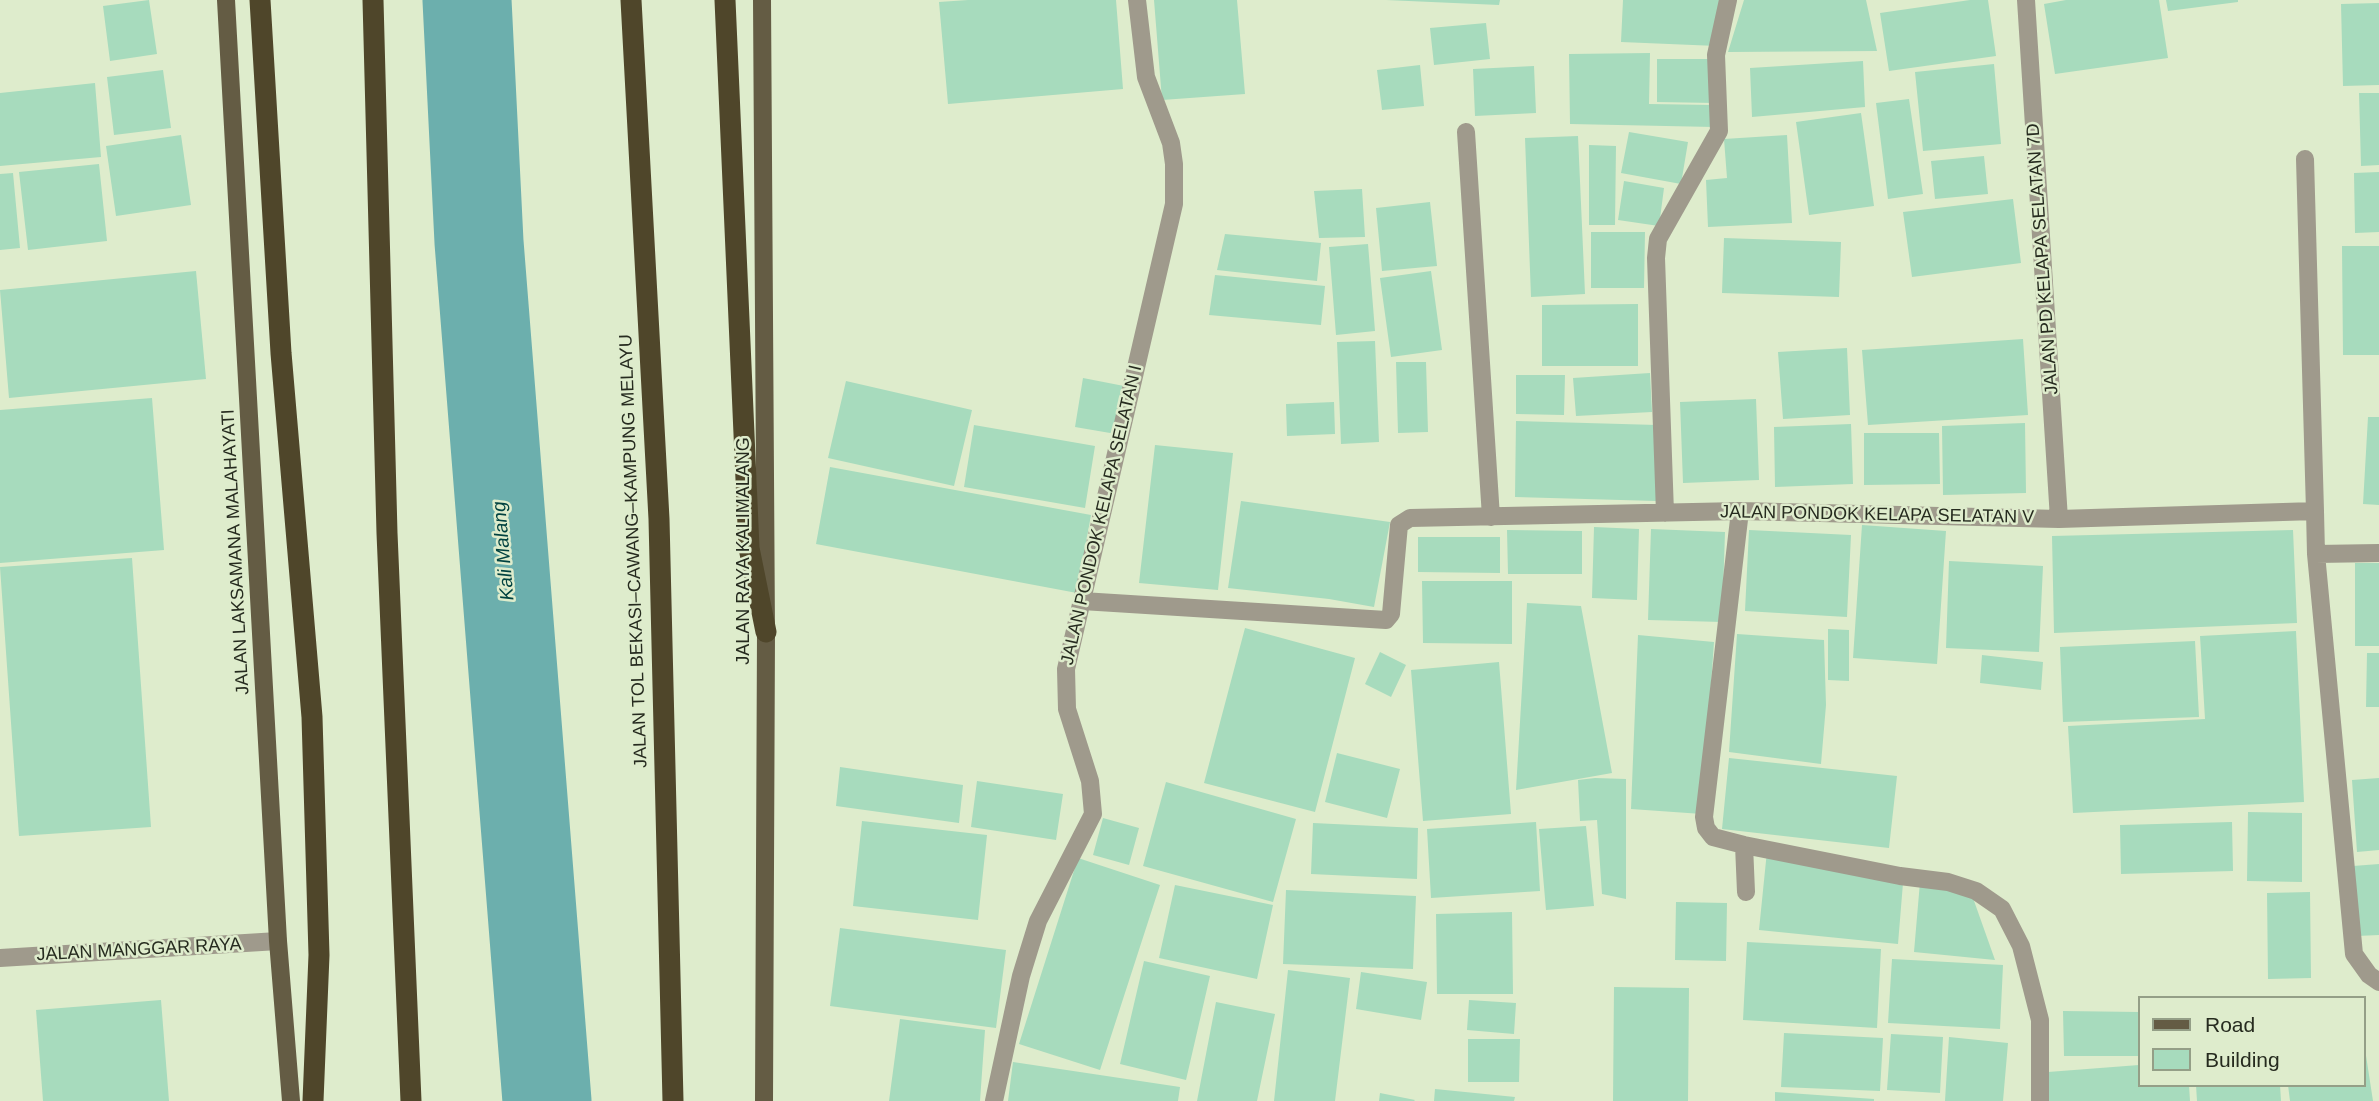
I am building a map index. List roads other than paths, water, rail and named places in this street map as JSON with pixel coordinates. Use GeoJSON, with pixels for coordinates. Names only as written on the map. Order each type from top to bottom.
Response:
{"type":"FeatureCollection","features":[{"type":"Feature","properties":{"kind":"highway"},"geometry":{"type":"LineString","coordinates":[[260,0],[281,353],[312,718],[319,955],[313,1101]]}},
{"type":"Feature","properties":{"kind":"highway"},"geometry":{"type":"LineString","coordinates":[[373,0],[387,533],[411,1101]]}},
{"type":"Feature","properties":{"kind":"highway","name":"JALAN TOL BEKASI–CAWANG–KAMPUNG MELAYU"},"geometry":{"type":"LineString","coordinates":[[631,0],[659,519],[673,1101]]}},
{"type":"Feature","properties":{"kind":"highway"},"geometry":{"type":"LineString","coordinates":[[725,0],[749,548],[766,632]]}},
{"type":"Feature","properties":{"kind":"main road","name":"JALAN LAKSAMANA MALAHAYATI"},"geometry":{"type":"LineString","coordinates":[[226,0],[278,941],[291,1101]]}},
{"type":"Feature","properties":{"kind":"main road","name":"JALAN RAYA KALIMALANG"},"geometry":{"type":"LineString","coordinates":[[762,0],[766,632],[764,1101]]}},
{"type":"Feature","properties":{"kind":"street","name":"JALAN PONDOK KELAPA SELATAN I"},"geometry":{"type":"LineString","coordinates":[[995,1101],[1021,976],[1038,921],[1093,814],[1090,782],[1071,727],[1065,692],[1066,669],[1174,204],[1175,174],[1171,143],[1146,77],[1137,0]]}},
{"type":"Feature","properties":{"kind":"street"},"geometry":{"type":"LineString","coordinates":[[1665,513],[1656,258],[1658,239],[1719,131],[1716,55],[1728,0]]}},
{"type":"Feature","properties":{"kind":"street","name":"JALAN PD KELAPA SELATAN 7D"},"geometry":{"type":"LineString","coordinates":[[2026,0],[2059,519]]}},
{"type":"Feature","properties":{"kind":"street"},"geometry":{"type":"LineString","coordinates":[[1466,132],[1491,517]]}},
{"type":"Feature","properties":{"kind":"street"},"geometry":{"type":"LineString","coordinates":[[2305,159],[2316,554],[2354,954],[2369,975],[2379,982]]}},
{"type":"Feature","properties":{"kind":"street","name":"JALAN PONDOK KELAPA SELATAN V"},"geometry":{"type":"LineString","coordinates":[[1082,601],[1386,620],[1391,614],[1401,522],[1410,518],[1740,511],[2059,519],[2315,511]]}},
{"type":"Feature","properties":{"kind":"street"},"geometry":{"type":"LineString","coordinates":[[1740,511],[1703,817],[1706,828],[1713,837],[1744,845],[1900,876],[1948,882],[1976,891],[2002,909],[2021,946],[2040,1020],[2040,1101]]}},
{"type":"Feature","properties":{"kind":"street"},"geometry":{"type":"LineString","coordinates":[[2316,554],[2379,553]]}},
{"type":"Feature","properties":{"kind":"street"},"geometry":{"type":"LineString","coordinates":[[1744,845],[1746,892]]}},
{"type":"Feature","properties":{"kind":"street","name":"JALAN MANGGAR RAYA"},"geometry":{"type":"LineString","coordinates":[[0,958],[278,941]]}},
{"type":"Feature","properties":{"kind":"waterway","name":"Kali Malang"},"geometry":{"type":"LineString","coordinates":[[467,0],[479,242],[547,1101]]}}]}
